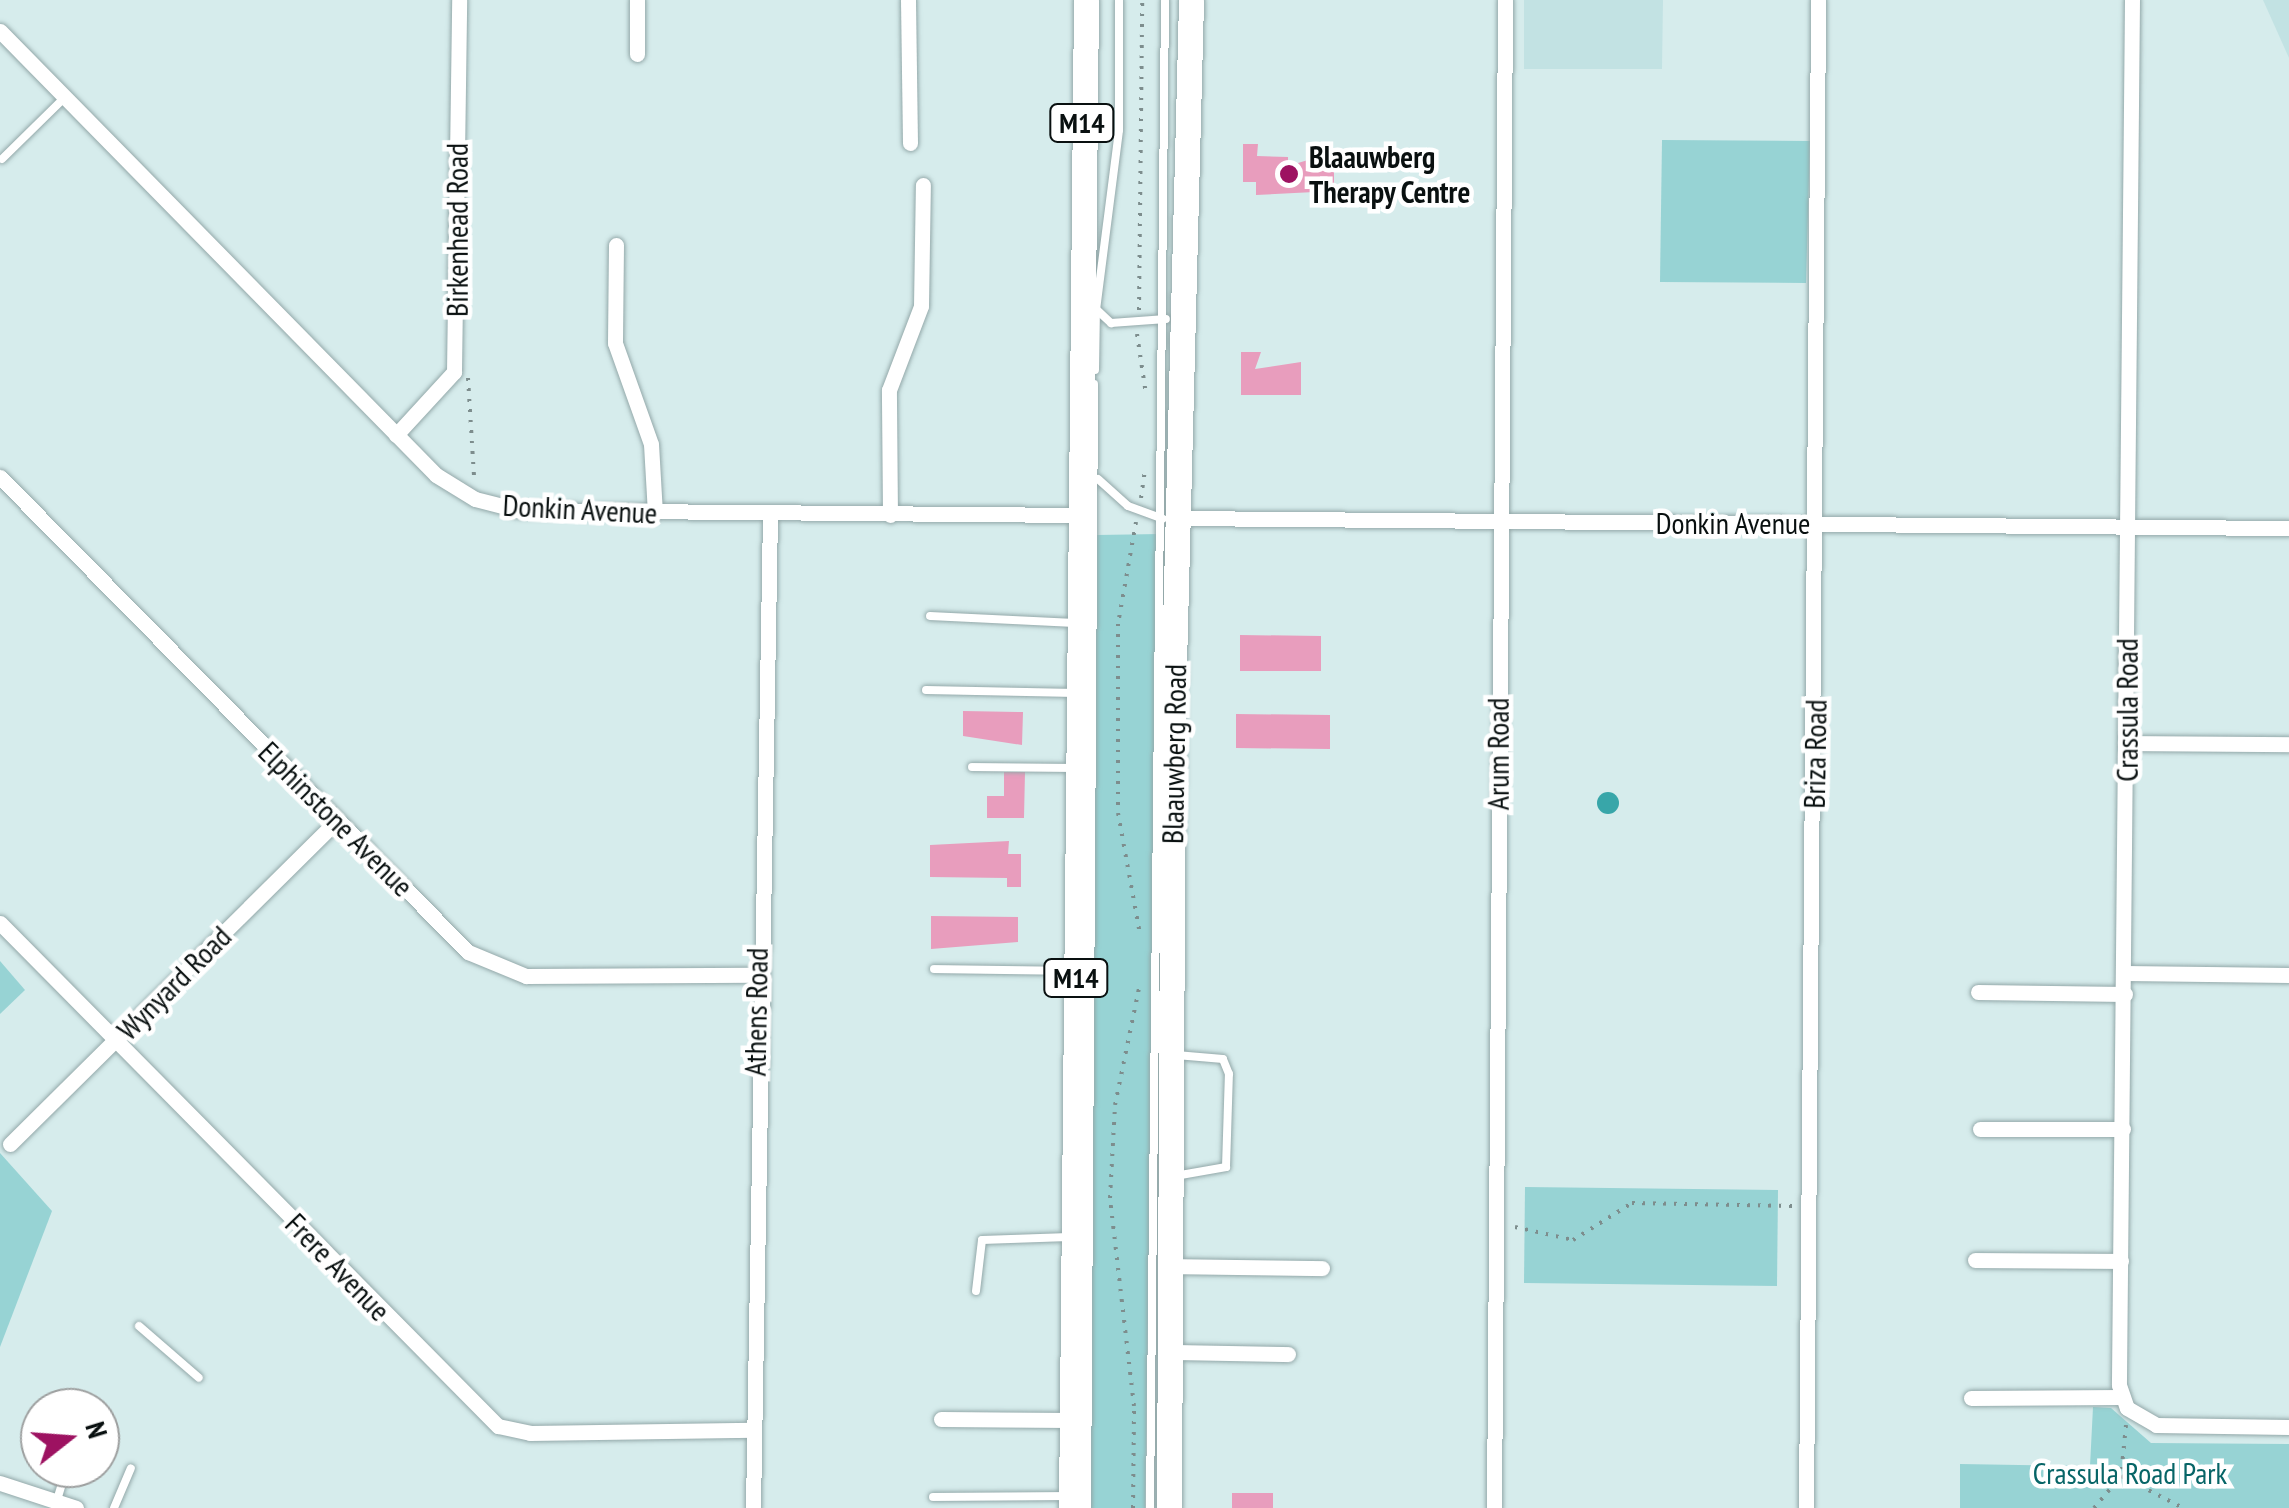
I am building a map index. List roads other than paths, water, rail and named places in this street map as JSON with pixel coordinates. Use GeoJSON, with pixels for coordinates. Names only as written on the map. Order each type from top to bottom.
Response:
{"type":"FeatureCollection","features":[{"type":"Feature","properties":{"kind":"main road","name":"M14"},"geometry":{"type":"LineString","coordinates":[[1076,1504],[1072,1420],[1073,1237],[1086,0]]}},
{"type":"Feature","properties":{"kind":"main road","name":"Blaauwberg Road"},"geometry":{"type":"LineString","coordinates":[[1169,1508],[1169,518],[1180,438],[1191,0]]}},
{"type":"Feature","properties":{"kind":"street","name":"Birkenhead Road"},"geometry":{"type":"LineString","coordinates":[[396,435],[448,385],[457,356],[459,0]]}},
{"type":"Feature","properties":{"kind":"street"},"geometry":{"type":"LineString","coordinates":[[637,0],[637,54]]}},
{"type":"Feature","properties":{"kind":"street"},"geometry":{"type":"LineString","coordinates":[[908,0],[910,144]]}},
{"type":"Feature","properties":{"kind":"street","name":"Arum Road"},"geometry":{"type":"LineString","coordinates":[[1494,1508],[1504,0]]}},
{"type":"Feature","properties":{"kind":"street","name":"Briza Road"},"geometry":{"type":"LineString","coordinates":[[1806,1508],[1818,523],[1818,0]]}},
{"type":"Feature","properties":{"kind":"street","name":"Crassula Road"},"geometry":{"type":"LineString","coordinates":[[2127,1407],[2121,1261],[2132,0]]}},
{"type":"Feature","properties":{"kind":"street","name":"Donkin Avenue"},"geometry":{"type":"LineString","coordinates":[[0,31],[396,435],[475,499],[518,510],[770,516],[1081,515]]}},
{"type":"Feature","properties":{"kind":"street"},"geometry":{"type":"LineString","coordinates":[[890,515],[889,390],[921,306],[923,185]]}},
{"type":"Feature","properties":{"kind":"street"},"geometry":{"type":"LineString","coordinates":[[616,245],[615,343],[651,444],[655,513]]}},
{"type":"Feature","properties":{"kind":"street","name":"Elphinstone Avenue"},"geometry":{"type":"LineString","coordinates":[[0,477],[468,952],[510,972],[755,976]]}},
{"type":"Feature","properties":{"kind":"street","name":"Athens Road"},"geometry":{"type":"LineString","coordinates":[[753,1508],[755,976],[770,516]]}},
{"type":"Feature","properties":{"kind":"street","name":"Donkin Avenue"},"geometry":{"type":"LineString","coordinates":[[1169,518],[2289,528]]}},
{"type":"Feature","properties":{"kind":"street"},"geometry":{"type":"LineString","coordinates":[[2127,743],[2289,744]]}},
{"type":"Feature","properties":{"kind":"street","name":"Wynyard Road"},"geometry":{"type":"LineString","coordinates":[[10,1144],[336,821]]}},
{"type":"Feature","properties":{"kind":"street","name":"Frere Avenue"},"geometry":{"type":"LineString","coordinates":[[0,923],[498,1426],[754,1430]]}},
{"type":"Feature","properties":{"kind":"street"},"geometry":{"type":"LineString","coordinates":[[2125,972],[2289,974]]}},
{"type":"Feature","properties":{"kind":"street"},"geometry":{"type":"LineString","coordinates":[[1978,992],[2125,994]]}},
{"type":"Feature","properties":{"kind":"street"},"geometry":{"type":"LineString","coordinates":[[1980,1129],[2123,1129]]}},
{"type":"Feature","properties":{"kind":"street"},"geometry":{"type":"LineString","coordinates":[[1975,1260],[2121,1261]]}},
{"type":"Feature","properties":{"kind":"street"},"geometry":{"type":"LineString","coordinates":[[1170,1266],[1322,1268]]}},
{"type":"Feature","properties":{"kind":"street"},"geometry":{"type":"LineString","coordinates":[[1168,1352],[1288,1354]]}},
{"type":"Feature","properties":{"kind":"street"},"geometry":{"type":"LineString","coordinates":[[1971,1398],[2127,1407],[2156,1425],[2289,1427]]}},
{"type":"Feature","properties":{"kind":"street"},"geometry":{"type":"LineString","coordinates":[[941,1419],[1072,1420]]}},
{"type":"Feature","properties":{"kind":"street"},"geometry":{"type":"LineString","coordinates":[[0,1483],[76,1508]]}},
{"type":"Feature","properties":{"kind":"lane"},"geometry":{"type":"LineString","coordinates":[[1079,448],[1119,130],[1119,0]]}},
{"type":"Feature","properties":{"kind":"lane"},"geometry":{"type":"LineString","coordinates":[[1150,1508],[1169,518],[1165,0]]}},
{"type":"Feature","properties":{"kind":"lane"},"geometry":{"type":"LineString","coordinates":[[2,159],[65,97]]}},
{"type":"Feature","properties":{"kind":"lane"},"geometry":{"type":"LineString","coordinates":[[1096,309],[1111,323],[1166,319]]}},
{"type":"Feature","properties":{"kind":"lane"},"geometry":{"type":"LineString","coordinates":[[934,1497],[1076,1504],[1098,479],[1096,309]]}},
{"type":"Feature","properties":{"kind":"lane"},"geometry":{"type":"LineString","coordinates":[[1166,319],[1180,438]]}},
{"type":"Feature","properties":{"kind":"lane"},"geometry":{"type":"LineString","coordinates":[[1098,479],[1138,510],[1169,518]]}},
{"type":"Feature","properties":{"kind":"lane"},"geometry":{"type":"LineString","coordinates":[[930,616],[1080,624]]}},
{"type":"Feature","properties":{"kind":"lane"},"geometry":{"type":"LineString","coordinates":[[926,690],[1080,692]]}},
{"type":"Feature","properties":{"kind":"lane"},"geometry":{"type":"LineString","coordinates":[[972,766],[1078,768]]}},
{"type":"Feature","properties":{"kind":"lane"},"geometry":{"type":"LineString","coordinates":[[934,970],[1076,970]]}},
{"type":"Feature","properties":{"kind":"lane"},"geometry":{"type":"LineString","coordinates":[[1170,1176],[1226,1167],[1229,1074],[1223,1058],[1171,1055]]}},
{"type":"Feature","properties":{"kind":"lane"},"geometry":{"type":"LineString","coordinates":[[976,1291],[982,1240],[1073,1237]]}},
{"type":"Feature","properties":{"kind":"lane"},"geometry":{"type":"LineString","coordinates":[[139,1326],[199,1378]]}},
{"type":"Feature","properties":{"kind":"lane"},"geometry":{"type":"LineString","coordinates":[[114,1508],[131,1468]]}},
{"type":"Feature","properties":{"kind":"place","name":"Blaauwberg Therapy Centre"},"geometry":{"type":"Point","coordinates":[1289,174]}},
{"type":"Feature","properties":{"kind":"park label","name":"Crassula Road Park"},"geometry":{"type":"Point","coordinates":[2130,1473]}}]}
